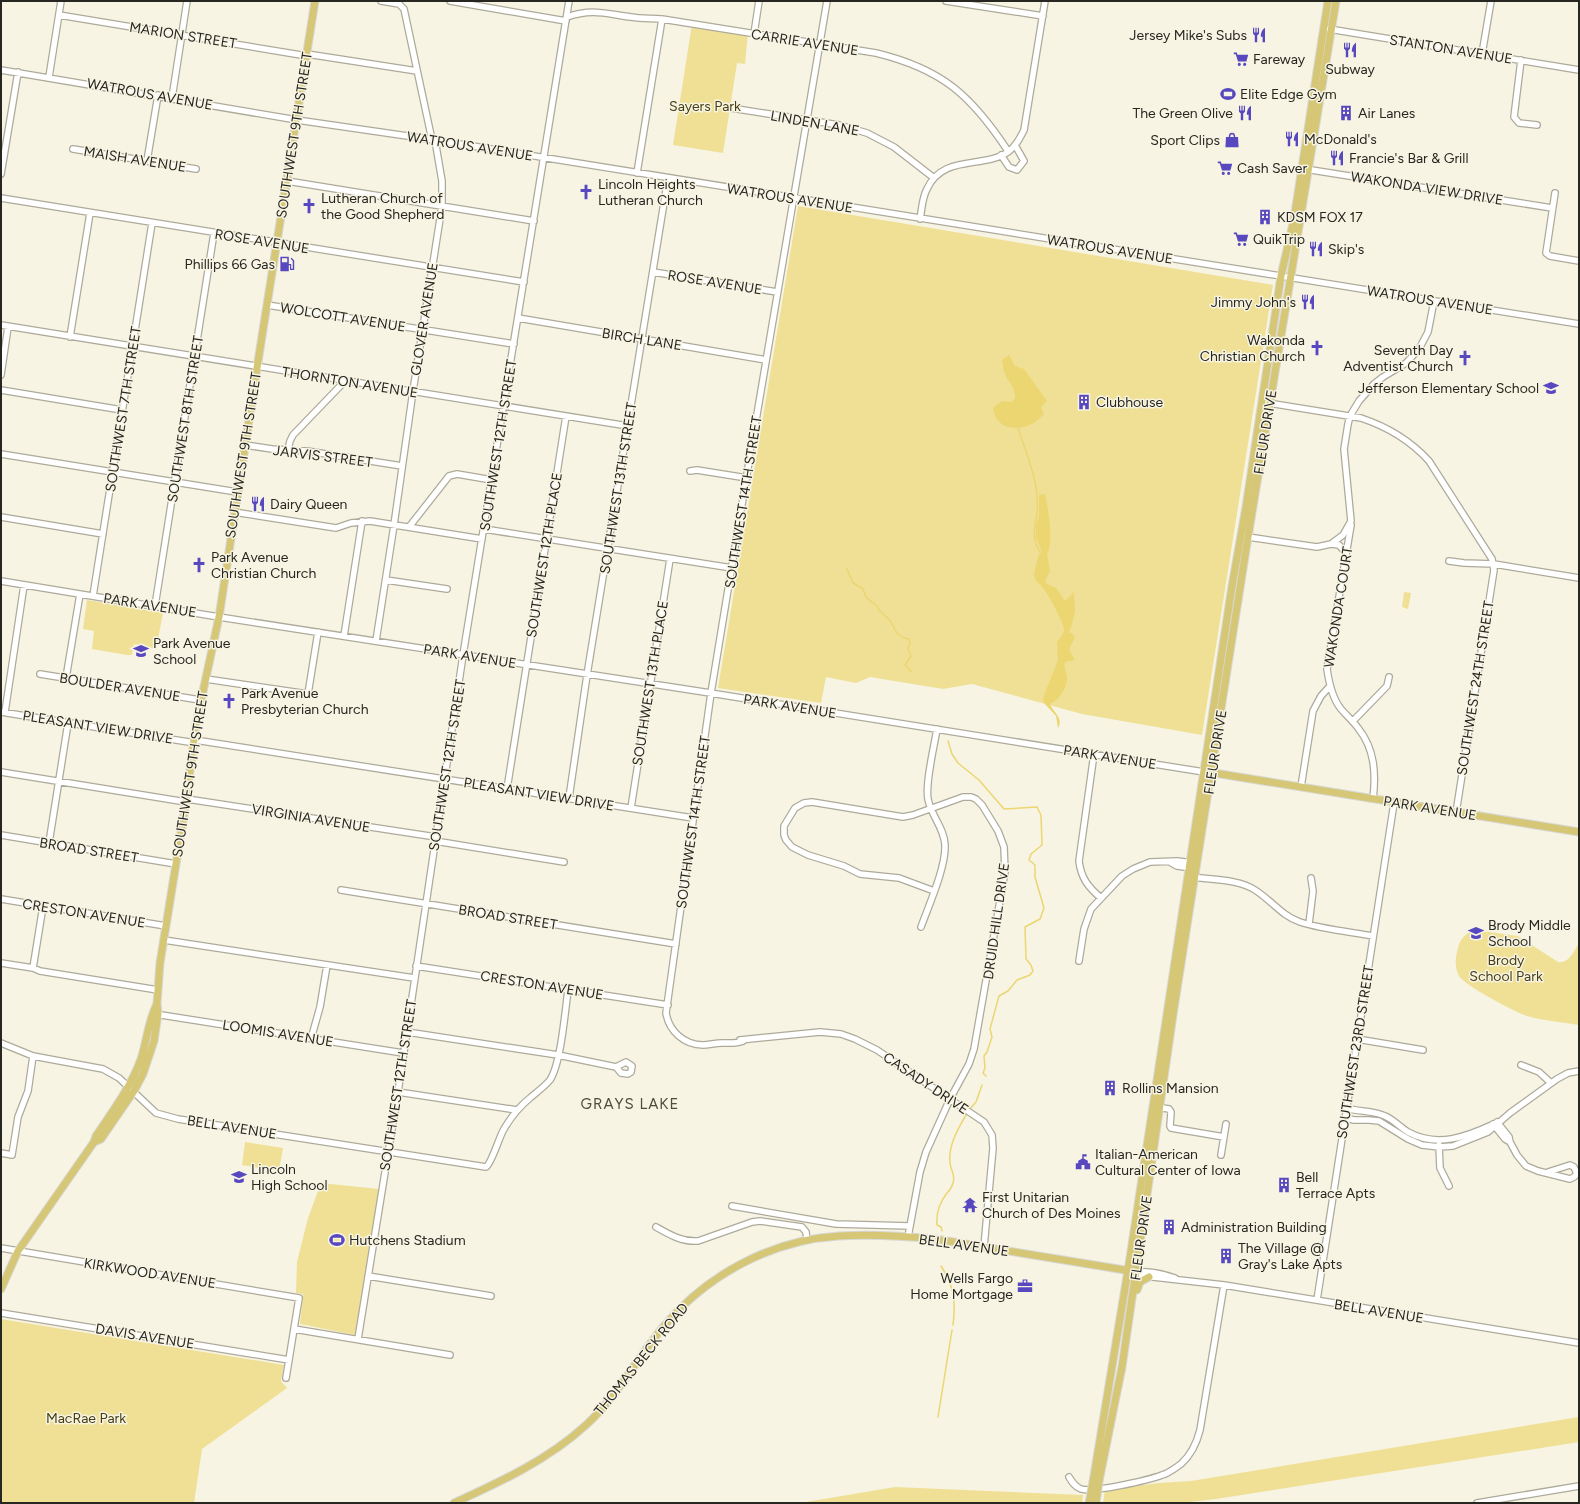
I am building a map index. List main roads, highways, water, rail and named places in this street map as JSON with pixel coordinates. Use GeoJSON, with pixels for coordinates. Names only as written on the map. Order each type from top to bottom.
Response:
{"type":"FeatureCollection","features":[{"type":"Feature","properties":{"kind":"main road","name":"SOUTHWEST 9TH STREET"},"geometry":{"type":"LineString","coordinates":[[1,1289],[18,1251],[94,1142],[101,1139],[149,1058],[154,1041],[155,1014],[164,940],[195,742],[200,700],[206,679],[219,616],[237,492],[315,1]]}},
{"type":"Feature","properties":{"kind":"main road","name":"FLEUR DRIVE"},"geometry":{"type":"LineString","coordinates":[[1096,1503],[1096,1482],[1128,1271],[1156,1107],[1208,772],[1248,537],[1281,276],[1294,220],[1328,1]]}},
{"type":"Feature","properties":{"kind":"main road","name":"FLEUR DRIVE"},"geometry":{"type":"LineString","coordinates":[[1208,772],[1242,528],[1291,278],[1336,1]]}},
{"type":"Feature","properties":{"kind":"main road","name":"PARK AVENUE"},"geometry":{"type":"LineString","coordinates":[[1208,772],[1579,832]]}},
{"type":"Feature","properties":{"kind":"main road","name":"FLEUR DRIVE"},"geometry":{"type":"LineString","coordinates":[[1089,1503],[1096,1482],[1119,1382],[1137,1272],[1156,1107]]}},
{"type":"Feature","properties":{"kind":"main road","name":"THOMAS BECK ROAD"},"geometry":{"type":"LineString","coordinates":[[454,1503],[546,1456],[581,1430],[604,1406],[663,1327],[679,1309],[702,1289],[737,1266],[773,1250],[807,1240],[839,1236],[908,1237]]}},
{"type":"Feature","properties":{"kind":"main road","name":"BELL AVENUE"},"geometry":{"type":"LineString","coordinates":[[908,1237],[935,1239],[1137,1272]]}},
{"type":"Feature","properties":{"kind":"main road"},"geometry":{"type":"LineString","coordinates":[[1131,1309],[1138,1285],[1150,1277]]}},
{"type":"Feature","properties":{"kind":"waterway"},"geometry":{"type":"LineString","coordinates":[[1018,428],[1029,459],[1037,491],[1035,542],[1040,552]]}},
{"type":"Feature","properties":{"kind":"waterway"},"geometry":{"type":"LineString","coordinates":[[847,569],[853,583],[863,589],[866,597],[889,619],[897,633],[904,638],[909,639],[910,643],[908,649],[911,656],[905,665],[912,672]]}},
{"type":"Feature","properties":{"kind":"waterway"},"geometry":{"type":"LineString","coordinates":[[948,741],[952,754],[958,763],[979,780],[1004,809],[1037,807],[1041,815],[1042,845],[1031,854],[1029,860],[1035,865],[1035,877],[1044,908],[1040,919],[1025,927],[1026,959],[1031,965],[1033,971],[1030,975],[1017,980],[1008,991],[999,996],[990,1029],[992,1037],[987,1052],[984,1056],[985,1068],[983,1073],[986,1076]]}},
{"type":"Feature","properties":{"kind":"waterway"},"geometry":{"type":"LineString","coordinates":[[969,1110],[976,1102],[982,1085]]}},
{"type":"Feature","properties":{"kind":"waterway"},"geometry":{"type":"LineString","coordinates":[[942,1231],[941,1227],[937,1225],[937,1217],[940,1204],[954,1180],[950,1165],[952,1143],[967,1113]]}},
{"type":"Feature","properties":{"kind":"waterway"},"geometry":{"type":"LineString","coordinates":[[941,1266],[949,1280],[953,1294],[953,1325]]}},
{"type":"Feature","properties":{"kind":"waterway"},"geometry":{"type":"LineString","coordinates":[[938,1417],[952,1330]]}},
{"type":"Feature","properties":{"kind":"place","name":"Jersey Mike's Subs"},"geometry":{"type":"Point","coordinates":[1259,35]}},
{"type":"Feature","properties":{"kind":"place","name":"Subway"},"geometry":{"type":"Point","coordinates":[1350,50]}},
{"type":"Feature","properties":{"kind":"place","name":"Fareway"},"geometry":{"type":"Point","coordinates":[1241,59]}},
{"type":"Feature","properties":{"kind":"place","name":"Elite Edge Gym"},"geometry":{"type":"Point","coordinates":[1228,94]}},
{"type":"Feature","properties":{"kind":"place","name":"The Green Olive"},"geometry":{"type":"Point","coordinates":[1245,113]}},
{"type":"Feature","properties":{"kind":"place","name":"Air Lanes"},"geometry":{"type":"Point","coordinates":[1346,113]}},
{"type":"Feature","properties":{"kind":"place","name":"McDonald's"},"geometry":{"type":"Point","coordinates":[1292,139]}},
{"type":"Feature","properties":{"kind":"place","name":"Sport Clips"},"geometry":{"type":"Point","coordinates":[1232,140]}},
{"type":"Feature","properties":{"kind":"place","name":"Francie's Bar & Grill"},"geometry":{"type":"Point","coordinates":[1337,158]}},
{"type":"Feature","properties":{"kind":"place","name":"Cash Saver"},"geometry":{"type":"Point","coordinates":[1225,168]}},
{"type":"Feature","properties":{"kind":"place","name":"Lincoln Heights Lutheran Church"},"geometry":{"type":"Point","coordinates":[586,192]}},
{"type":"Feature","properties":{"kind":"place","name":"Lutheran Church of the Good Shepherd"},"geometry":{"type":"Point","coordinates":[309,206]}},
{"type":"Feature","properties":{"kind":"place","name":"KDSM FOX 17"},"geometry":{"type":"Point","coordinates":[1265,217]}},
{"type":"Feature","properties":{"kind":"place","name":"QuikTrip"},"geometry":{"type":"Point","coordinates":[1241,239]}},
{"type":"Feature","properties":{"kind":"place","name":"Skip's"},"geometry":{"type":"Point","coordinates":[1316,249]}},
{"type":"Feature","properties":{"kind":"place","name":"Phillips 66 Gas"},"geometry":{"type":"Point","coordinates":[287,264]}},
{"type":"Feature","properties":{"kind":"place","name":"Jimmy John's"},"geometry":{"type":"Point","coordinates":[1308,302]}},
{"type":"Feature","properties":{"kind":"place","name":"Wakonda Christian Church"},"geometry":{"type":"Point","coordinates":[1317,348]}},
{"type":"Feature","properties":{"kind":"place","name":"Seventh Day Adventist Church"},"geometry":{"type":"Point","coordinates":[1465,358]}},
{"type":"Feature","properties":{"kind":"place","name":"Jefferson Elementary School"},"geometry":{"type":"Point","coordinates":[1551,388]}},
{"type":"Feature","properties":{"kind":"place","name":"Clubhouse"},"geometry":{"type":"Point","coordinates":[1084,402]}},
{"type":"Feature","properties":{"kind":"place","name":"Dairy Queen"},"geometry":{"type":"Point","coordinates":[258,504]}},
{"type":"Feature","properties":{"kind":"place","name":"Park Avenue Christian Church"},"geometry":{"type":"Point","coordinates":[199,565]}},
{"type":"Feature","properties":{"kind":"place","name":"Park Avenue School"},"geometry":{"type":"Point","coordinates":[141,651]}},
{"type":"Feature","properties":{"kind":"place","name":"Park Avenue Presbyterian Church"},"geometry":{"type":"Point","coordinates":[229,701]}},
{"type":"Feature","properties":{"kind":"place","name":"Brody Middle School"},"geometry":{"type":"Point","coordinates":[1476,933]}},
{"type":"Feature","properties":{"kind":"place","name":"Rollins Mansion"},"geometry":{"type":"Point","coordinates":[1110,1088]}},
{"type":"Feature","properties":{"kind":"place","name":"Italian-American Cultural Center of Iowa"},"geometry":{"type":"Point","coordinates":[1083,1162]}},
{"type":"Feature","properties":{"kind":"place","name":"Lincoln High School"},"geometry":{"type":"Point","coordinates":[239,1177]}},
{"type":"Feature","properties":{"kind":"place","name":"Bell Terrace Apts"},"geometry":{"type":"Point","coordinates":[1284,1185]}},
{"type":"Feature","properties":{"kind":"place","name":"First Unitarian Church of Des Moines"},"geometry":{"type":"Point","coordinates":[970,1205]}},
{"type":"Feature","properties":{"kind":"place","name":"Administration Building"},"geometry":{"type":"Point","coordinates":[1169,1227]}},
{"type":"Feature","properties":{"kind":"place","name":"Hutchens Stadium"},"geometry":{"type":"Point","coordinates":[337,1240]}},
{"type":"Feature","properties":{"kind":"place","name":"The Village @ Gray's Lake Apts"},"geometry":{"type":"Point","coordinates":[1226,1256]}},
{"type":"Feature","properties":{"kind":"place","name":"Wells Fargo Home Mortgage"},"geometry":{"type":"Point","coordinates":[1025,1286]}},
{"type":"Feature","properties":{"kind":"district","name":"GRAYS LAKE"},"geometry":{"type":"Point","coordinates":[630,1104]}},
{"type":"Feature","properties":{"kind":"park label","name":"Sayers Park"},"geometry":{"type":"Point","coordinates":[705,106]}},
{"type":"Feature","properties":{"kind":"park label","name":"Brody School Park"},"geometry":{"type":"Point","coordinates":[1506,968]}},
{"type":"Feature","properties":{"kind":"park label","name":"MacRae Park"},"geometry":{"type":"Point","coordinates":[86,1418]}}]}
